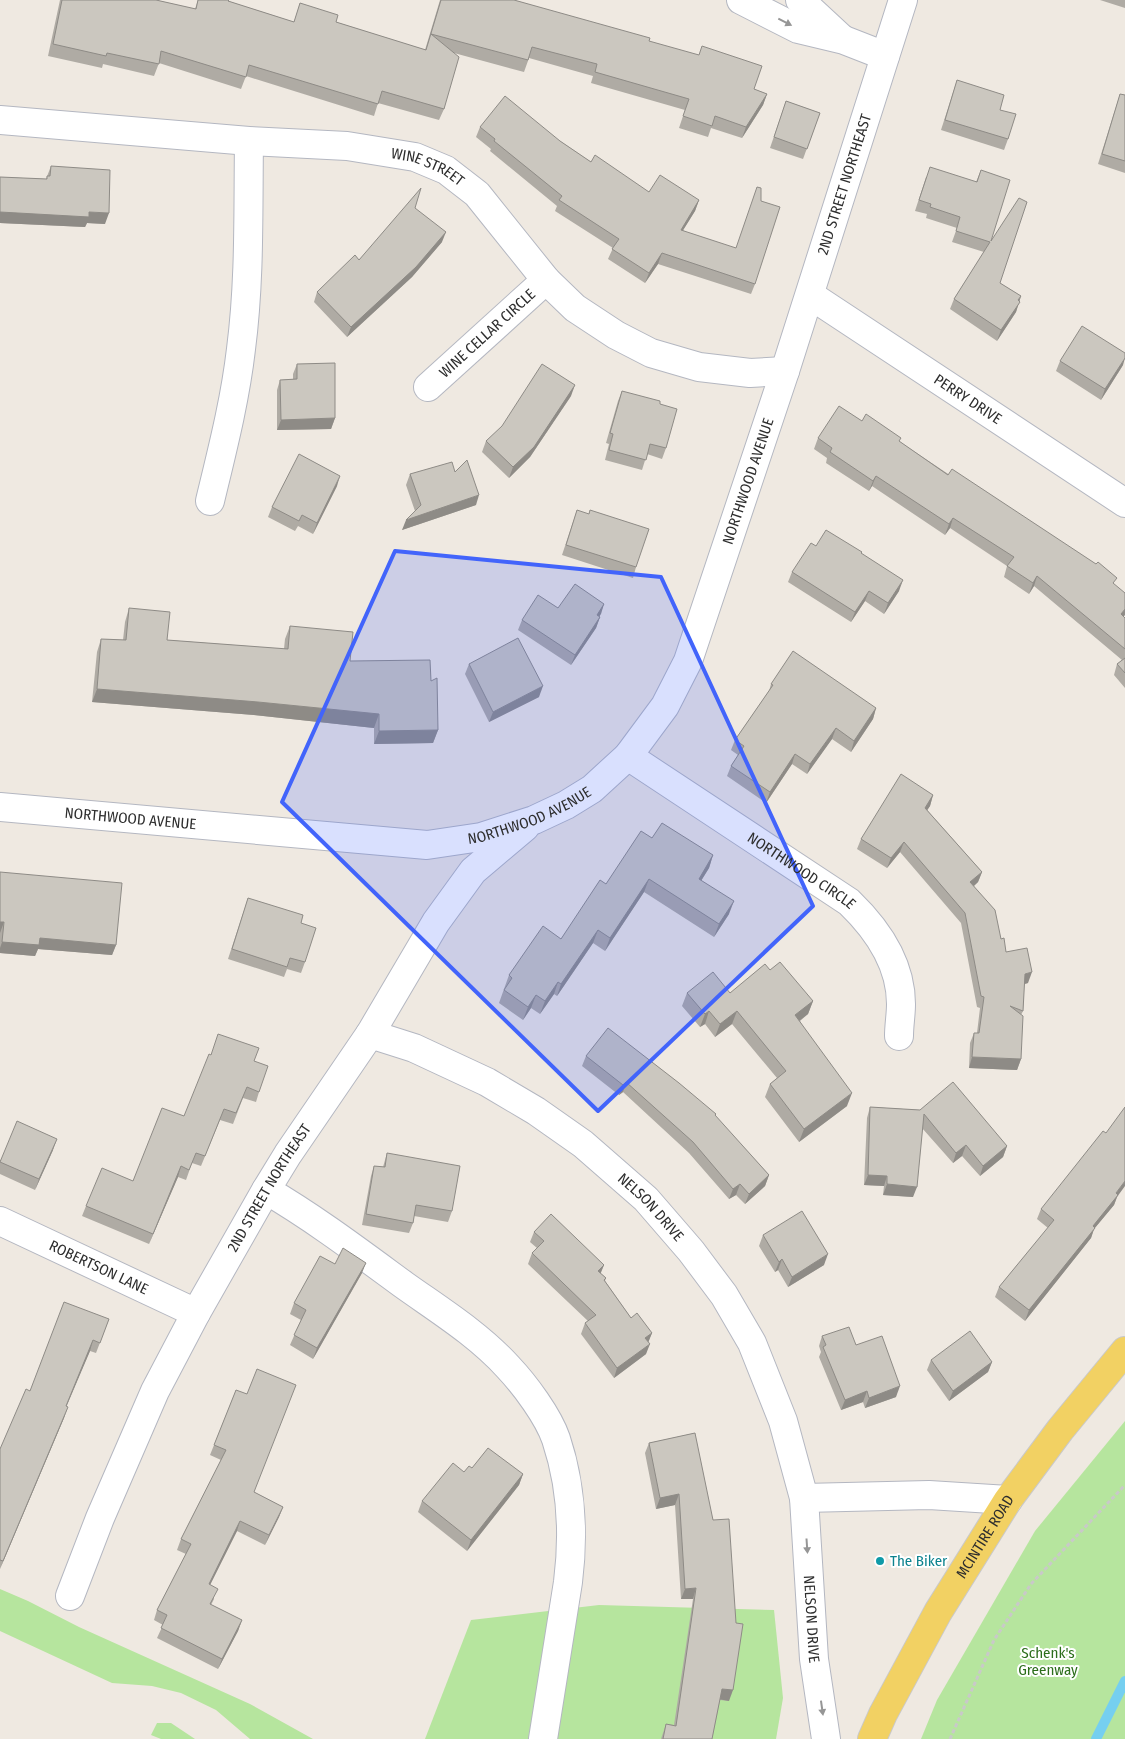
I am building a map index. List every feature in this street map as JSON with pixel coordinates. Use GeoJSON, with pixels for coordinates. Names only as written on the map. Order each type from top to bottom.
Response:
{"type":"FeatureCollection","features":[{"type":"Feature","properties":{"kind":"main road","name":"MCINTIRE ROAD"},"geometry":{"type":"LineString","coordinates":[[872,1739],[883,1714],[938,1612],[1008,1500],[1060,1430],[1125,1351]]}},
{"type":"Feature","properties":{"kind":"street"},"geometry":{"type":"LineString","coordinates":[[741,0],[798,29],[844,40],[885,56]]}},
{"type":"Feature","properties":{"kind":"street"},"geometry":{"type":"LineString","coordinates":[[800,0],[844,40]]}},
{"type":"Feature","properties":{"kind":"street","name":"2ND STREET NORTHEAST"},"geometry":{"type":"LineString","coordinates":[[785,371],[904,0]]}},
{"type":"Feature","properties":{"kind":"street","name":"WINE STREET"},"geometry":{"type":"LineString","coordinates":[[0,120],[249,141],[347,146],[415,157],[446,170],[478,194],[546,280],[575,308],[616,335],[651,353],[699,367],[750,373],[785,371]]}},
{"type":"Feature","properties":{"kind":"street"},"geometry":{"type":"LineString","coordinates":[[210,501],[227,434],[241,349],[248,254],[249,141]]}},
{"type":"Feature","properties":{"kind":"street","name":"WINE CELLAR CIRCLE"},"geometry":{"type":"LineString","coordinates":[[428,388],[546,280]]}},
{"type":"Feature","properties":{"kind":"street","name":"PERRY DRIVE"},"geometry":{"type":"LineString","coordinates":[[810,295],[1122,495]]}},
{"type":"Feature","properties":{"kind":"street","name":"NORTHWOOD AVENUE"},"geometry":{"type":"LineString","coordinates":[[0,807],[426,846],[481,837],[534,820],[566,805],[592,789],[628,756],[666,706],[688,661],[785,371]]}},
{"type":"Feature","properties":{"kind":"street","name":"NORTHWOOD CIRCLE"},"geometry":{"type":"LineString","coordinates":[[628,756],[849,902],[868,920],[883,941],[896,971],[901,1003],[898,1036]]}},
{"type":"Feature","properties":{"kind":"street","name":"2ND STREET NORTHEAST"},"geometry":{"type":"LineString","coordinates":[[70,1596],[100,1518],[155,1391],[196,1313],[266,1190],[288,1154],[370,1034],[436,922],[473,871],[534,820]]}},
{"type":"Feature","properties":{"kind":"street","name":"NELSON DRIVE"},"geometry":{"type":"LineString","coordinates":[[370,1034],[414,1048],[487,1082],[583,1144],[646,1199],[692,1251],[724,1295],[752,1343],[783,1421],[804,1498],[814,1659],[826,1739]]}},
{"type":"Feature","properties":{"kind":"street"},"geometry":{"type":"LineString","coordinates":[[266,1190],[310,1216],[472,1334],[508,1366],[543,1412],[556,1438],[567,1486],[571,1534],[571,1563],[543,1739]]}},
{"type":"Feature","properties":{"kind":"street","name":"ROBERTSON LANE"},"geometry":{"type":"LineString","coordinates":[[0,1221],[196,1313]]}},
{"type":"Feature","properties":{"kind":"street"},"geometry":{"type":"LineString","coordinates":[[804,1498],[929,1495],[1008,1500]]}},
{"type":"Feature","properties":{"kind":"path"},"geometry":{"type":"LineString","coordinates":[[950,1739],[994,1640],[1031,1584],[1125,1485]]}},
{"type":"Feature","properties":{"kind":"highlighted area"},"geometry":{"type":"Polygon","coordinates":[[[395,551],[661,577],[813,906],[598,1111],[282,802],[395,551]]]}},
{"type":"Feature","properties":{"kind":"green space","name":"Schenk's Greenway"},"geometry":{"type":"Polygon","coordinates":[[[1125,1421],[1125,1739],[921,1739],[937,1700],[1035,1531],[1125,1421]]]}},
{"type":"Feature","properties":{"kind":"green space"},"geometry":{"type":"Polygon","coordinates":[[[0,1589],[79,1627],[250,1704],[313,1739],[250,1739],[216,1710],[181,1693],[152,1686],[112,1683],[0,1631],[0,1589]]]}},
{"type":"Feature","properties":{"kind":"green space"},"geometry":{"type":"Polygon","coordinates":[[[599,1605],[774,1610],[783,1698],[776,1739],[425,1739],[471,1620],[599,1605]]]}},
{"type":"Feature","properties":{"kind":"green space"},"geometry":{"type":"Polygon","coordinates":[[[157,1723],[171,1723],[195,1739],[161,1739],[151,1735],[157,1723]]]}},
{"type":"Feature","properties":{"kind":"building"},"geometry":{"type":"Polygon","coordinates":[[[62,0],[156,0],[196,9],[198,0],[229,0],[294,22],[300,3],[338,15],[336,22],[426,50],[441,0],[514,0],[650,38],[649,41],[699,55],[702,46],[762,66],[754,89],[767,94],[746,127],[715,116],[712,126],[683,116],[689,99],[595,72],[597,64],[532,47],[528,60],[431,34],[459,57],[444,109],[382,91],[378,104],[249,65],[246,77],[161,51],[159,64],[107,53],[106,56],[53,44],[62,0]]]}},
{"type":"Feature","properties":{"kind":"building"},"geometry":{"type":"Polygon","coordinates":[[[957,80],[1004,95],[1000,110],[1016,114],[1008,139],[945,120],[957,80]]]}},
{"type":"Feature","properties":{"kind":"building"},"geometry":{"type":"Polygon","coordinates":[[[1120,94],[1125,95],[1125,161],[1102,154],[1120,94]]]}},
{"type":"Feature","properties":{"kind":"building"},"geometry":{"type":"Polygon","coordinates":[[[505,96],[560,141],[591,162],[595,155],[649,192],[660,175],[699,200],[681,230],[736,248],[757,187],[761,188],[761,201],[780,207],[755,284],[662,253],[649,273],[612,249],[619,239],[559,200],[562,196],[494,141],[495,139],[480,127],[505,96]]]}},
{"type":"Feature","properties":{"kind":"building"},"geometry":{"type":"Polygon","coordinates":[[[786,101],[820,113],[807,149],[774,137],[786,101]]]}},
{"type":"Feature","properties":{"kind":"building"},"geometry":{"type":"Polygon","coordinates":[[[51,166],[110,170],[109,213],[89,212],[89,217],[0,212],[0,177],[47,179],[47,176],[50,176],[51,166]]]}},
{"type":"Feature","properties":{"kind":"building"},"geometry":{"type":"Polygon","coordinates":[[[930,167],[977,182],[981,170],[1010,180],[991,241],[1019,198],[1027,202],[1000,283],[1021,296],[1018,300],[1020,302],[1001,330],[954,299],[990,242],[956,231],[960,217],[930,207],[931,204],[919,200],[930,167]]]}},
{"type":"Feature","properties":{"kind":"building"},"geometry":{"type":"Polygon","coordinates":[[[421,188],[415,208],[446,232],[416,267],[351,327],[317,292],[355,255],[359,260],[421,188]]]}},
{"type":"Feature","properties":{"kind":"building"},"geometry":{"type":"Polygon","coordinates":[[[1082,326],[1125,353],[1125,358],[1105,389],[1060,361],[1082,326]]]}},
{"type":"Feature","properties":{"kind":"building"},"geometry":{"type":"Polygon","coordinates":[[[335,363],[335,418],[281,420],[280,380],[297,379],[297,364],[335,363]]]}},
{"type":"Feature","properties":{"kind":"building"},"geometry":{"type":"Polygon","coordinates":[[[542,364],[575,385],[534,447],[513,467],[486,441],[502,426],[542,364]]]}},
{"type":"Feature","properties":{"kind":"building"},"geometry":{"type":"Polygon","coordinates":[[[622,391],[660,401],[660,404],[677,409],[666,448],[650,444],[646,460],[609,450],[613,434],[610,433],[622,391]]]}},
{"type":"Feature","properties":{"kind":"building"},"geometry":{"type":"Polygon","coordinates":[[[839,406],[862,421],[866,414],[901,438],[899,441],[948,475],[952,469],[1096,564],[1098,562],[1117,578],[1113,583],[1125,593],[1125,609],[1121,614],[1125,618],[1125,649],[1037,576],[1033,583],[1007,566],[1014,557],[953,518],[949,524],[876,476],[873,481],[830,452],[832,448],[818,438],[839,406]]]}},
{"type":"Feature","properties":{"kind":"building"},"geometry":{"type":"Polygon","coordinates":[[[299,454],[340,476],[317,523],[302,515],[299,521],[272,507],[299,454]]]}},
{"type":"Feature","properties":{"kind":"building"},"geometry":{"type":"Polygon","coordinates":[[[467,460],[479,495],[406,520],[421,505],[410,474],[452,462],[455,472],[467,460]]]}},
{"type":"Feature","properties":{"kind":"building"},"geometry":{"type":"Polygon","coordinates":[[[577,510],[589,514],[590,510],[649,529],[636,567],[566,545],[577,510]]]}},
{"type":"Feature","properties":{"kind":"building"},"geometry":{"type":"Polygon","coordinates":[[[826,530],[903,580],[888,603],[869,591],[855,612],[792,572],[811,543],[816,546],[826,530]]]}},
{"type":"Feature","properties":{"kind":"building"},"geometry":{"type":"Polygon","coordinates":[[[575,584],[604,604],[597,615],[600,617],[575,655],[522,620],[538,595],[558,608],[575,584]]]}},
{"type":"Feature","properties":{"kind":"building"},"geometry":{"type":"Polygon","coordinates":[[[129,608],[170,612],[167,640],[288,649],[290,626],[353,632],[350,661],[430,660],[431,681],[437,678],[438,730],[379,731],[379,714],[97,689],[101,639],[126,640],[129,608]]]}},
{"type":"Feature","properties":{"kind":"building"},"geometry":{"type":"Polygon","coordinates":[[[518,638],[543,686],[493,712],[469,664],[518,638]]]}},
{"type":"Feature","properties":{"kind":"building"},"geometry":{"type":"Polygon","coordinates":[[[793,651],[876,708],[854,741],[836,728],[810,764],[795,754],[770,792],[731,766],[744,746],[735,740],[773,685],[771,684],[793,651]]]}},
{"type":"Feature","properties":{"kind":"building"},"geometry":{"type":"Polygon","coordinates":[[[1125,658],[1125,673],[1117,664],[1125,658]]]}},
{"type":"Feature","properties":{"kind":"building"},"geometry":{"type":"Polygon","coordinates":[[[901,774],[933,795],[925,808],[982,872],[970,882],[995,910],[1001,939],[1004,938],[1006,952],[1027,948],[1032,972],[1025,974],[1023,1011],[1010,1006],[1023,1016],[1021,1059],[972,1057],[974,1033],[979,1033],[984,997],[981,996],[965,913],[904,842],[891,858],[861,839],[901,774]]]}},
{"type":"Feature","properties":{"kind":"building"},"geometry":{"type":"Polygon","coordinates":[[[662,823],[713,855],[699,879],[734,901],[719,924],[649,879],[610,938],[598,930],[561,984],[558,982],[545,1001],[536,995],[528,1007],[504,990],[512,978],[509,975],[543,926],[561,939],[600,880],[606,884],[641,831],[652,838],[662,823]]]}},
{"type":"Feature","properties":{"kind":"building"},"geometry":{"type":"Polygon","coordinates":[[[0,872],[122,883],[116,945],[40,938],[39,945],[2,942],[4,922],[0,922],[0,872]]]}},
{"type":"Feature","properties":{"kind":"building"},"geometry":{"type":"Polygon","coordinates":[[[248,898],[303,915],[301,923],[316,928],[305,962],[290,958],[287,967],[232,949],[248,898]]]}},
{"type":"Feature","properties":{"kind":"building"},"geometry":{"type":"Polygon","coordinates":[[[780,962],[813,1001],[795,1015],[852,1093],[804,1129],[770,1084],[786,1071],[737,1011],[720,1024],[709,1011],[705,1014],[687,993],[713,972],[730,993],[765,964],[770,970],[780,962]]]}},
{"type":"Feature","properties":{"kind":"building"},"geometry":{"type":"Polygon","coordinates":[[[608,1028],[716,1114],[769,1175],[749,1194],[740,1184],[733,1189],[693,1142],[626,1082],[623,1085],[586,1056],[608,1028]]]}},
{"type":"Feature","properties":{"kind":"building"},"geometry":{"type":"Polygon","coordinates":[[[218,1034],[259,1048],[254,1061],[268,1066],[259,1092],[247,1087],[236,1113],[224,1109],[205,1156],[196,1153],[189,1170],[181,1166],[153,1234],[86,1206],[102,1168],[133,1181],[162,1108],[184,1116],[209,1054],[211,1055],[218,1034]]]}},
{"type":"Feature","properties":{"kind":"building"},"geometry":{"type":"Polygon","coordinates":[[[953,1082],[1007,1146],[983,1166],[966,1145],[956,1153],[924,1114],[917,1187],[887,1184],[887,1176],[868,1175],[870,1107],[920,1110],[953,1082]]]}},
{"type":"Feature","properties":{"kind":"building"},"geometry":{"type":"Polygon","coordinates":[[[1125,1107],[1125,1181],[1116,1193],[1118,1195],[1093,1226],[1095,1228],[1029,1310],[999,1287],[1054,1220],[1041,1209],[1103,1131],[1106,1133],[1125,1107]]]}},
{"type":"Feature","properties":{"kind":"building"},"geometry":{"type":"Polygon","coordinates":[[[17,1121],[57,1139],[39,1179],[0,1162],[17,1121]]]}},
{"type":"Feature","properties":{"kind":"building"},"geometry":{"type":"Polygon","coordinates":[[[387,1153],[460,1166],[452,1211],[416,1205],[413,1223],[366,1214],[374,1166],[385,1167],[387,1153]]]}},
{"type":"Feature","properties":{"kind":"building"},"geometry":{"type":"Polygon","coordinates":[[[802,1211],[828,1254],[792,1277],[782,1259],[779,1262],[763,1235],[802,1211]]]}},
{"type":"Feature","properties":{"kind":"building"},"geometry":{"type":"Polygon","coordinates":[[[551,1214],[604,1265],[598,1271],[606,1278],[604,1280],[631,1318],[637,1313],[652,1333],[645,1338],[650,1344],[617,1368],[585,1323],[596,1315],[532,1253],[544,1241],[534,1232],[551,1214]]]}},
{"type":"Feature","properties":{"kind":"building"},"geometry":{"type":"Polygon","coordinates":[[[343,1248],[366,1263],[317,1348],[294,1335],[306,1310],[294,1303],[320,1256],[335,1264],[343,1248]]]}},
{"type":"Feature","properties":{"kind":"building"},"geometry":{"type":"Polygon","coordinates":[[[64,1302],[109,1319],[100,1343],[93,1340],[66,1406],[68,1407],[3,1561],[0,1560],[0,1449],[26,1389],[30,1391],[64,1302]]]}},
{"type":"Feature","properties":{"kind":"building"},"geometry":{"type":"Polygon","coordinates":[[[849,1327],[856,1345],[882,1336],[900,1386],[869,1398],[867,1391],[845,1400],[823,1347],[826,1345],[822,1336],[849,1327]]]}},
{"type":"Feature","properties":{"kind":"building"},"geometry":{"type":"Polygon","coordinates":[[[970,1331],[992,1362],[953,1391],[931,1360],[970,1331]]]}},
{"type":"Feature","properties":{"kind":"building"},"geometry":{"type":"Polygon","coordinates":[[[257,1369],[296,1385],[254,1492],[283,1507],[269,1535],[240,1521],[209,1584],[218,1589],[210,1604],[242,1620],[222,1659],[161,1628],[167,1615],[157,1610],[191,1544],[181,1539],[226,1450],[214,1445],[236,1390],[247,1394],[257,1369]]]}},
{"type":"Feature","properties":{"kind":"building"},"geometry":{"type":"Polygon","coordinates":[[[695,1433],[713,1520],[729,1519],[736,1623],[743,1624],[733,1690],[722,1689],[712,1739],[663,1739],[666,1724],[676,1726],[696,1588],[685,1589],[679,1494],[660,1498],[649,1443],[695,1433]]]}},
{"type":"Feature","properties":{"kind":"building"},"geometry":{"type":"Polygon","coordinates":[[[488,1448],[523,1474],[471,1540],[422,1501],[453,1463],[464,1472],[469,1466],[472,1468],[488,1448]]]}},
{"type":"Feature","properties":{"kind":"waterway"},"geometry":{"type":"LineString","coordinates":[[1096,1739],[1125,1681]]}},
{"type":"Feature","properties":{"kind":"place","name":"The Biker"},"geometry":{"type":"Point","coordinates":[880,1561]}}]}
